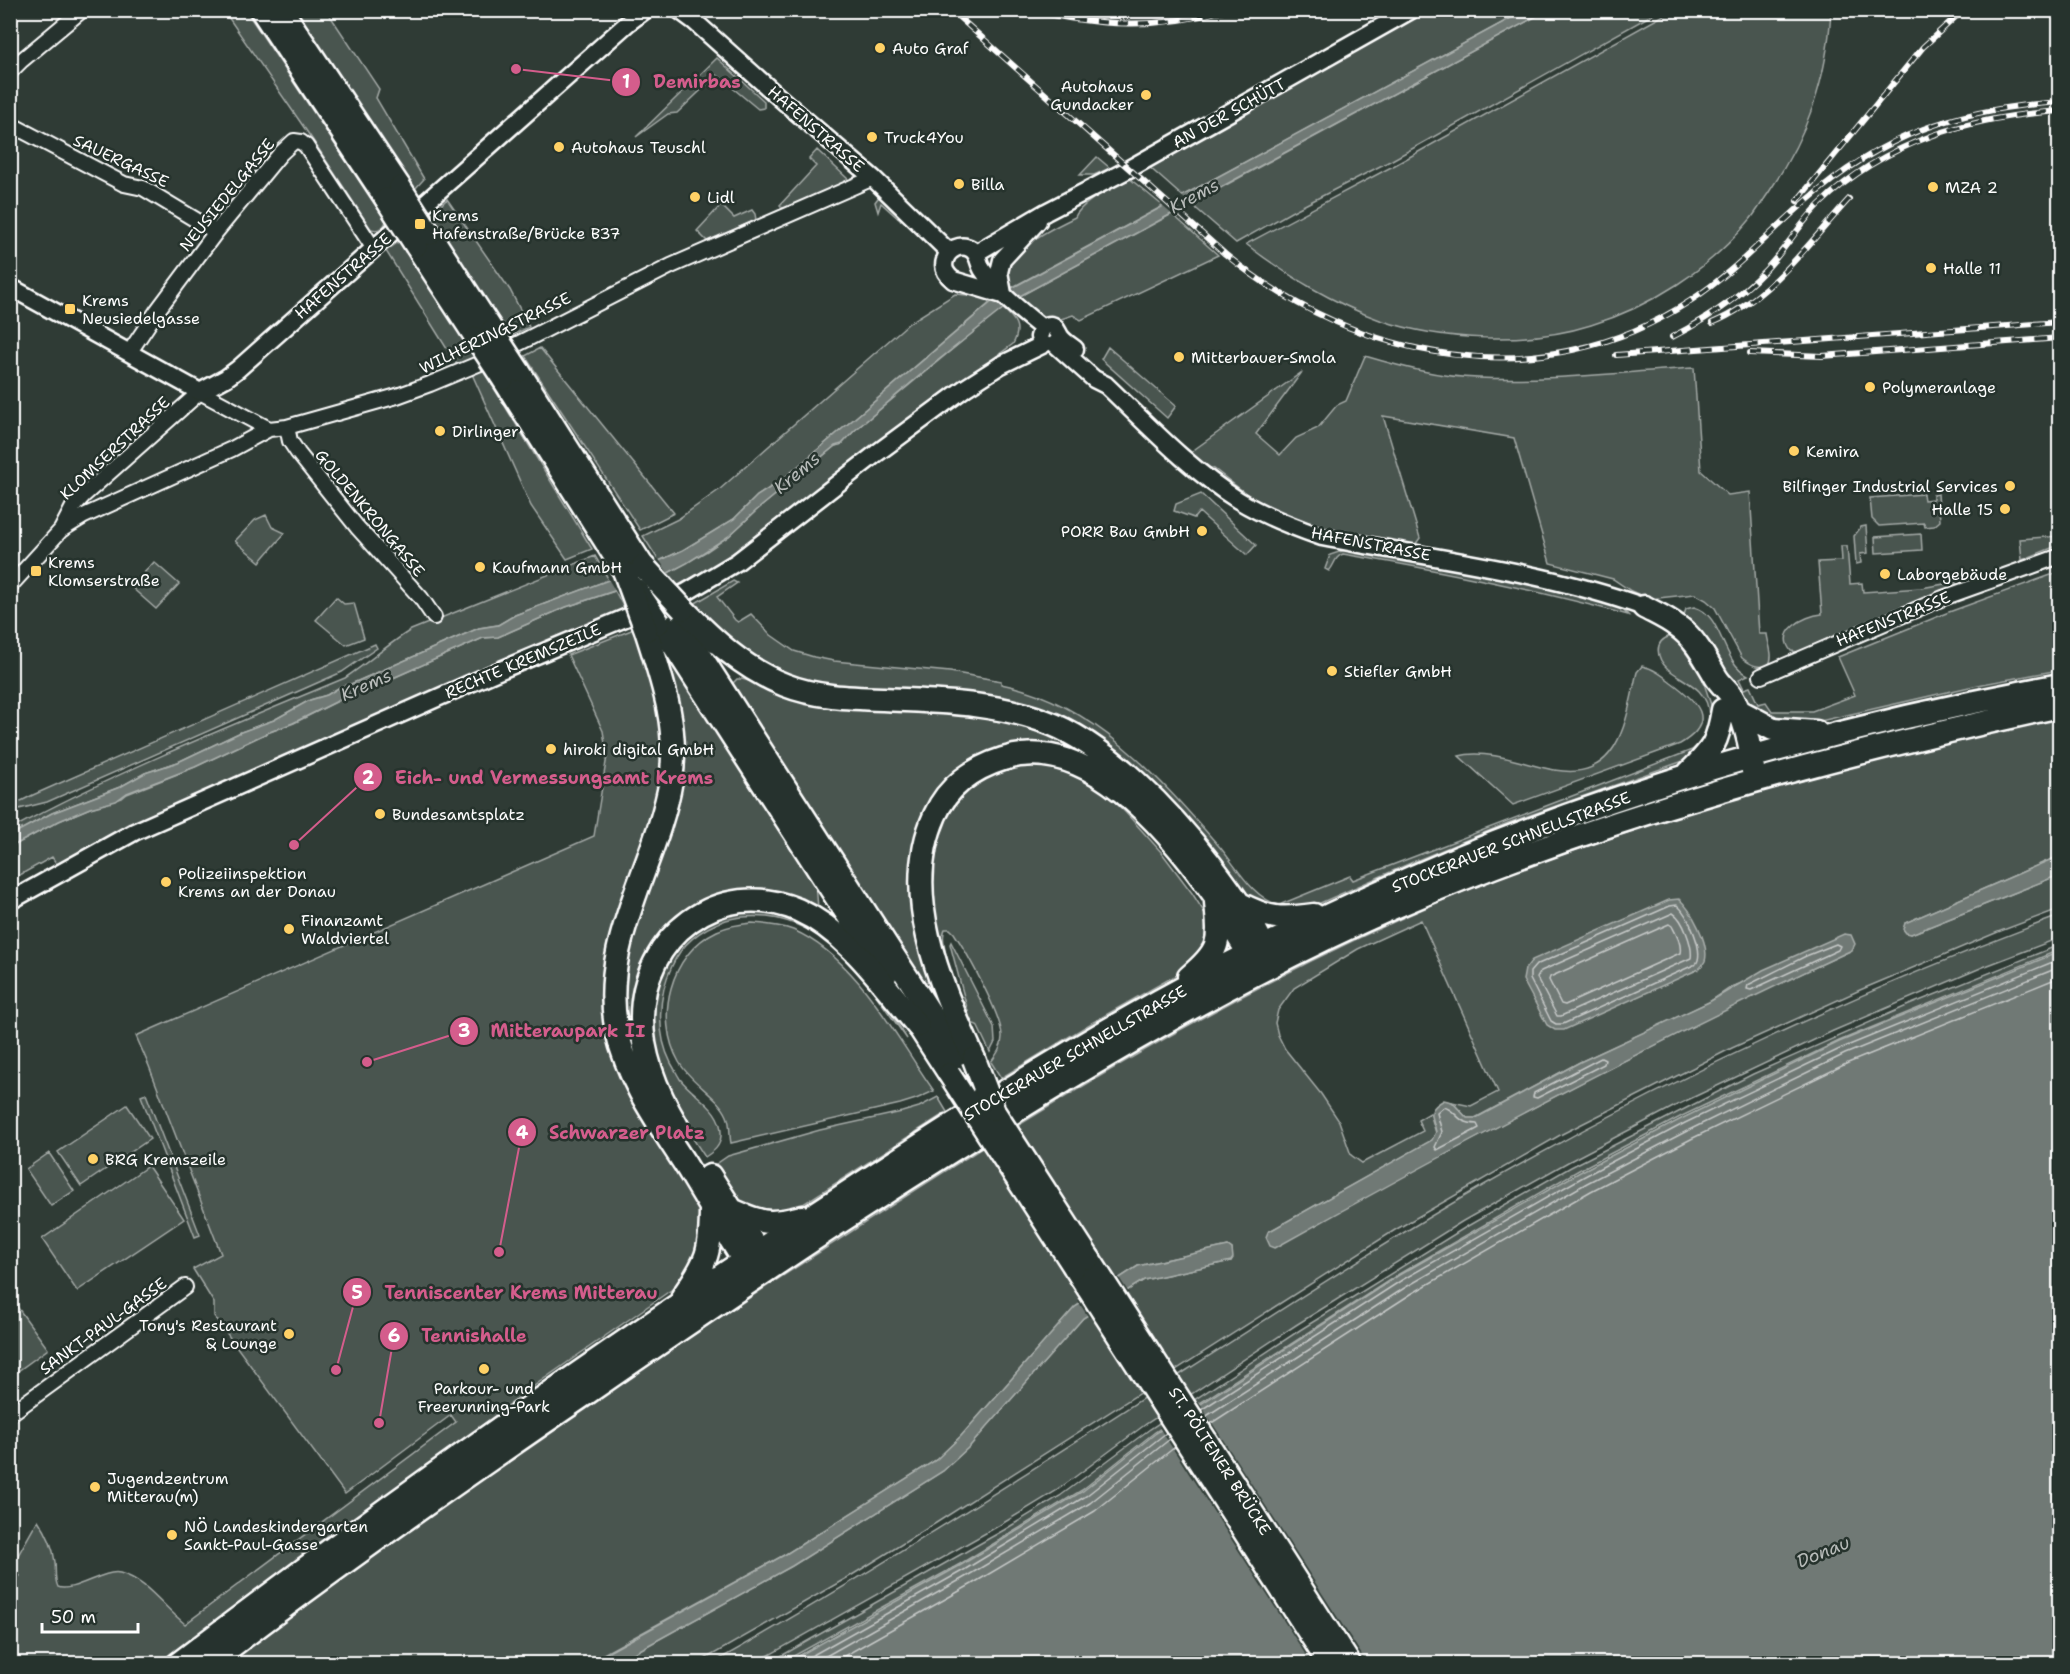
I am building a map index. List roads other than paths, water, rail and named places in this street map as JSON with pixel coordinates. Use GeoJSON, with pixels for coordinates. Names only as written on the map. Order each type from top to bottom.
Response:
{"type":"FeatureCollection","features":[{"type":"Feature","properties":{"kind":"highway"},"geometry":{"type":"LineString","coordinates":[[634,570],[666,619],[732,655],[747,666],[786,685],[836,696],[948,702],[997,708],[1047,722],[1068,732],[1116,765],[1158,803],[1200,850],[1238,903],[1260,956]]}},
{"type":"Feature","properties":{"kind":"highway"},"geometry":{"type":"LineString","coordinates":[[634,570],[666,619],[668,702],[673,751],[664,812],[626,921],[619,951],[614,979],[617,1030],[625,1060],[636,1084],[757,1264]]}},
{"type":"Feature","properties":{"kind":"highway"},"geometry":{"type":"LineString","coordinates":[[1644,607],[1678,626],[1694,642],[1718,680],[1732,711],[1752,782]]}},
{"type":"Feature","properties":{"kind":"highway","name":"STOCKERAUER SCHNELLSTRASSE"},"geometry":{"type":"LineString","coordinates":[[945,1142],[1104,1056],[1260,956],[1338,911],[1463,856],[1557,821],[1745,759],[1838,733],[1972,701],[2060,685]]}},
{"type":"Feature","properties":{"kind":"highway","name":"STOCKERAUER SCHNELLSTRASSE"},"geometry":{"type":"LineString","coordinates":[[945,1142],[1065,1056],[1164,999],[1260,956],[1391,909],[1504,863],[1668,807],[1914,739],[2060,706]]}},
{"type":"Feature","properties":{"kind":"highway"},"geometry":{"type":"LineString","coordinates":[[1732,711],[1773,729],[1838,733]]}},
{"type":"Feature","properties":{"kind":"highway"},"geometry":{"type":"LineString","coordinates":[[1685,777],[1709,753],[1732,711]]}},
{"type":"Feature","properties":{"kind":"highway"},"geometry":{"type":"LineString","coordinates":[[993,1109],[962,1066],[926,924],[922,892],[922,866],[928,830],[936,811],[970,773],[1008,757],[1029,754],[1059,758],[1086,768],[1112,784],[1154,822],[1174,844],[1260,956]]}},
{"type":"Feature","properties":{"kind":"highway"},"geometry":{"type":"LineString","coordinates":[[1164,999],[1205,964],[1214,952],[1219,933],[1216,898]]}},
{"type":"Feature","properties":{"kind":"highway"},"geometry":{"type":"LineString","coordinates":[[812,1215],[770,1223],[759,1222],[721,1208],[668,1111],[655,1081],[645,1047],[642,1019],[645,985],[652,964],[677,930],[694,917],[711,908],[731,902],[766,901],[795,909],[824,925],[841,939],[918,1026]]}},
{"type":"Feature","properties":{"kind":"highway"},"geometry":{"type":"LineString","coordinates":[[1238,903],[1277,919],[1338,911]]}},
{"type":"Feature","properties":{"kind":"highway"},"geometry":{"type":"LineString","coordinates":[[178,1664],[576,1373],[676,1305],[757,1264],[812,1215],[945,1142]]}},
{"type":"Feature","properties":{"kind":"highway"},"geometry":{"type":"LineString","coordinates":[[208,1664],[757,1264],[945,1142]]}},
{"type":"Feature","properties":{"kind":"highway"},"geometry":{"type":"LineString","coordinates":[[676,1305],[698,1273],[708,1252],[721,1208]]}},
{"type":"Feature","properties":{"kind":"main road"},"geometry":{"type":"LineString","coordinates":[[261,10],[393,193]]}},
{"type":"Feature","properties":{"kind":"main road"},"geometry":{"type":"LineString","coordinates":[[282,10],[393,193],[634,570]]}},
{"type":"Feature","properties":{"kind":"main road"},"geometry":{"type":"LineString","coordinates":[[666,619],[918,1026],[962,1066]]}},
{"type":"Feature","properties":{"kind":"main road"},"geometry":{"type":"LineString","coordinates":[[666,619],[962,1066],[1081,1263]]}},
{"type":"Feature","properties":{"kind":"main road"},"geometry":{"type":"LineString","coordinates":[[993,1109],[1081,1263]]}},
{"type":"Feature","properties":{"kind":"main road","name":"ST. PÖLTENER BRÜCKE"},"geometry":{"type":"LineString","coordinates":[[1081,1263],[1329,1664]]}},
{"type":"Feature","properties":{"kind":"main road","name":"ST. PÖLTENER BRÜCKE"},"geometry":{"type":"LineString","coordinates":[[1081,1263],[1350,1664]]}},
{"type":"Feature","properties":{"kind":"street"},"geometry":{"type":"LineString","coordinates":[[10,72],[82,10]]}},
{"type":"Feature","properties":{"kind":"street","name":"HAFENSTRASSE"},"geometry":{"type":"LineString","coordinates":[[200,392],[226,378],[645,10]]}},
{"type":"Feature","properties":{"kind":"street","name":"HAFENSTRASSE"},"geometry":{"type":"LineString","coordinates":[[679,10],[873,178],[949,252]]}},
{"type":"Feature","properties":{"kind":"street","name":"AN DER SCHÜTT"},"geometry":{"type":"LineString","coordinates":[[985,265],[1046,212],[1129,169],[1411,10]]}},
{"type":"Feature","properties":{"kind":"street","name":"SAUERGASSE"},"geometry":{"type":"LineString","coordinates":[[10,124],[124,184],[143,188],[216,232]]}},
{"type":"Feature","properties":{"kind":"street","name":"NEUSIEDELGASSE"},"geometry":{"type":"LineString","coordinates":[[129,353],[157,310],[216,232],[280,154],[294,141],[306,146],[374,249]]}},
{"type":"Feature","properties":{"kind":"street","name":"WILHERINGSTRASSE"},"geometry":{"type":"LineString","coordinates":[[61,530],[84,516],[232,449],[269,429],[287,427],[397,396],[478,364],[671,266],[873,178]]}},
{"type":"Feature","properties":{"kind":"street","name":"AN DER SCHÜTT"},"geometry":{"type":"LineString","coordinates":[[985,265],[1006,255],[1046,212]]}},
{"type":"Feature","properties":{"kind":"street"},"geometry":{"type":"LineString","coordinates":[[963,246],[970,248],[985,265],[966,283],[953,280],[945,271],[945,258],[949,252],[963,246]]}},
{"type":"Feature","properties":{"kind":"street","name":"HAFENSTRASSE"},"geometry":{"type":"LineString","coordinates":[[985,265],[1003,295],[1094,379],[1106,386],[1211,481],[1261,513],[1322,537],[1566,583],[1644,607]]}},
{"type":"Feature","properties":{"kind":"street","name":"HAFENSTRASSE"},"geometry":{"type":"LineString","coordinates":[[966,283],[1003,295]]}},
{"type":"Feature","properties":{"kind":"street"},"geometry":{"type":"LineString","coordinates":[[10,287],[269,429]]}},
{"type":"Feature","properties":{"kind":"street","name":"RECHTE KREMSZEILE"},"geometry":{"type":"LineString","coordinates":[[10,901],[134,832],[496,672],[685,593],[737,562],[877,453],[965,388],[1001,365],[1009,352],[1046,335]]}},
{"type":"Feature","properties":{"kind":"street","name":"KLOMSERSTRASSE"},"geometry":{"type":"LineString","coordinates":[[10,586],[61,530],[73,507],[84,495],[200,392]]}},
{"type":"Feature","properties":{"kind":"street","name":"GOLDENKRONGASSE"},"geometry":{"type":"LineString","coordinates":[[287,427],[298,453],[363,534],[421,598],[434,616]]}},
{"type":"Feature","properties":{"kind":"street","name":"HAFENSTRASSE"},"geometry":{"type":"LineString","coordinates":[[1761,676],[1943,598],[2060,556]]}},
{"type":"Feature","properties":{"kind":"street","name":"SANKT-PAUL-GASSE"},"geometry":{"type":"LineString","coordinates":[[10,1414],[185,1287]]}},
{"type":"Feature","properties":{"kind":"water","name":"Krems"},"geometry":{"type":"Polygon","coordinates":[[[1524,11],[1546,11],[1018,297],[931,366],[854,431],[842,444],[835,446],[729,536],[687,563],[668,573],[566,607],[498,637],[483,638],[384,682],[362,689],[195,767],[127,793],[116,801],[90,808],[59,821],[11,847],[11,835],[52,813],[120,787],[145,773],[178,762],[241,732],[274,720],[310,700],[327,695],[340,687],[479,628],[498,625],[515,615],[683,550],[734,519],[757,496],[782,480],[1001,294],[1524,11]]]}},
{"type":"Feature","properties":{"kind":"water"},"geometry":{"type":"Polygon","coordinates":[[[2059,856],[2059,875],[1911,934],[1906,933],[1903,929],[1905,923],[2059,856]]]}},
{"type":"Feature","properties":{"kind":"water"},"geometry":{"type":"Polygon","coordinates":[[[1679,899],[1694,919],[1705,946],[1705,961],[1699,969],[1564,1030],[1555,1030],[1547,1025],[1523,980],[1525,969],[1532,960],[1669,900],[1679,899]]]}},
{"type":"Feature","properties":{"kind":"water"},"geometry":{"type":"Polygon","coordinates":[[[1844,934],[1851,935],[1855,944],[1852,950],[1633,1056],[1489,1131],[1275,1248],[1270,1246],[1266,1237],[1268,1232],[1432,1140],[1436,1132],[1432,1110],[1444,1100],[1452,1102],[1467,1118],[1476,1118],[1580,1062],[1709,1002],[1763,970],[1844,934]]]}},
{"type":"Feature","properties":{"kind":"water","name":"Donau"},"geometry":{"type":"Polygon","coordinates":[[[2059,952],[2059,1663],[784,1664],[961,1565],[1083,1491],[1156,1433],[1399,1275],[1580,1172],[1683,1118],[1839,1042],[2059,952]]]}},
{"type":"Feature","properties":{"kind":"water"},"geometry":{"type":"Polygon","coordinates":[[[1228,1246],[1232,1249],[1231,1261],[1144,1280],[1083,1318],[970,1446],[943,1471],[792,1566],[616,1663],[587,1664],[786,1554],[936,1460],[961,1436],[1075,1307],[1138,1266],[1228,1246]]]}},
{"type":"Feature","properties":{"kind":"railway"},"geometry":{"type":"LineString","coordinates":[[951,10],[1225,254],[1277,291],[1333,321],[1391,342],[1452,354],[1513,357],[1573,350],[1633,331],[1706,290],[1833,179],[1892,143],[1923,129],[1954,119],[1987,111],[2060,102]]}},
{"type":"Feature","properties":{"kind":"railway"},"geometry":{"type":"LineString","coordinates":[[1030,10],[1079,20],[1127,24],[1175,21],[1224,10]]}},
{"type":"Feature","properties":{"kind":"railway"},"geometry":{"type":"LineString","coordinates":[[1797,201],[1923,47],[1963,10]]}},
{"type":"Feature","properties":{"kind":"railway"},"geometry":{"type":"LineString","coordinates":[[1672,337],[1701,321],[1741,293],[1765,270],[1819,205],[1872,164],[1931,136],[1962,127],[1994,119],[2060,111]]}},
{"type":"Feature","properties":{"kind":"railway"},"geometry":{"type":"LineString","coordinates":[[1712,323],[1733,313],[1770,285],[1803,252],[1849,199]]}},
{"type":"Feature","properties":{"kind":"railway"},"geometry":{"type":"LineString","coordinates":[[1616,355],[2060,322]]}},
{"type":"Feature","properties":{"kind":"railway"},"geometry":{"type":"LineString","coordinates":[[1750,353],[1822,356],[2060,338]]}},
{"type":"Feature","properties":{"kind":"place","name":"Auto Graf"},"geometry":{"type":"Point","coordinates":[880,48]}},
{"type":"Feature","properties":{"kind":"place","name":"Demirbas"},"geometry":{"type":"Point","coordinates":[516,69]}},
{"type":"Feature","properties":{"kind":"place","name":"Autohaus Gundacker"},"geometry":{"type":"Point","coordinates":[1146,95]}},
{"type":"Feature","properties":{"kind":"place","name":"Truck4You"},"geometry":{"type":"Point","coordinates":[872,137]}},
{"type":"Feature","properties":{"kind":"place","name":"Autohaus Teuschl"},"geometry":{"type":"Point","coordinates":[559,147]}},
{"type":"Feature","properties":{"kind":"place","name":"Billa"},"geometry":{"type":"Point","coordinates":[959,184]}},
{"type":"Feature","properties":{"kind":"place","name":"MZA 2"},"geometry":{"type":"Point","coordinates":[1933,187]}},
{"type":"Feature","properties":{"kind":"place","name":"Lidl"},"geometry":{"type":"Point","coordinates":[695,197]}},
{"type":"Feature","properties":{"kind":"place","name":"Krems Hafenstraße/Brücke B37"},"geometry":{"type":"Point","coordinates":[420,224]}},
{"type":"Feature","properties":{"kind":"place","name":"Halle 11"},"geometry":{"type":"Point","coordinates":[1931,268]}},
{"type":"Feature","properties":{"kind":"place","name":"Krems Neusiedelgasse"},"geometry":{"type":"Point","coordinates":[70,309]}},
{"type":"Feature","properties":{"kind":"place","name":"Mitterbauer-Smola"},"geometry":{"type":"Point","coordinates":[1179,357]}},
{"type":"Feature","properties":{"kind":"place","name":"Polymeranlage"},"geometry":{"type":"Point","coordinates":[1870,387]}},
{"type":"Feature","properties":{"kind":"place","name":"Dirlinger"},"geometry":{"type":"Point","coordinates":[440,431]}},
{"type":"Feature","properties":{"kind":"place","name":"Kemira"},"geometry":{"type":"Point","coordinates":[1794,451]}},
{"type":"Feature","properties":{"kind":"place","name":"Bilfinger Industrial Services"},"geometry":{"type":"Point","coordinates":[2010,486]}},
{"type":"Feature","properties":{"kind":"place","name":"Halle 15"},"geometry":{"type":"Point","coordinates":[2005,509]}},
{"type":"Feature","properties":{"kind":"place","name":"PORR Bau GmbH"},"geometry":{"type":"Point","coordinates":[1202,531]}},
{"type":"Feature","properties":{"kind":"place","name":"Kaufmann GmbH"},"geometry":{"type":"Point","coordinates":[480,567]}},
{"type":"Feature","properties":{"kind":"place","name":"Krems Klomserstraße"},"geometry":{"type":"Point","coordinates":[36,571]}},
{"type":"Feature","properties":{"kind":"place","name":"Laborgebäude"},"geometry":{"type":"Point","coordinates":[1885,574]}},
{"type":"Feature","properties":{"kind":"place","name":"Stiefler GmbH"},"geometry":{"type":"Point","coordinates":[1332,671]}},
{"type":"Feature","properties":{"kind":"place","name":"hiroki digital GmbH"},"geometry":{"type":"Point","coordinates":[551,749]}},
{"type":"Feature","properties":{"kind":"place","name":"Bundesamtsplatz"},"geometry":{"type":"Point","coordinates":[380,814]}},
{"type":"Feature","properties":{"kind":"place","name":"Eich- und Vermessungsamt Krems"},"geometry":{"type":"Point","coordinates":[294,845]}},
{"type":"Feature","properties":{"kind":"place","name":"Polizeiinspektion Krems an der Donau"},"geometry":{"type":"Point","coordinates":[166,882]}},
{"type":"Feature","properties":{"kind":"place","name":"Finanzamt Waldviertel"},"geometry":{"type":"Point","coordinates":[289,929]}},
{"type":"Feature","properties":{"kind":"place","name":"Mitteraupark II"},"geometry":{"type":"Point","coordinates":[367,1062]}},
{"type":"Feature","properties":{"kind":"place","name":"BRG Kremszeile"},"geometry":{"type":"Point","coordinates":[93,1159]}},
{"type":"Feature","properties":{"kind":"place","name":"Schwarzer Platz"},"geometry":{"type":"Point","coordinates":[499,1252]}},
{"type":"Feature","properties":{"kind":"place","name":"Tony's Restaurant & Lounge"},"geometry":{"type":"Point","coordinates":[289,1334]}},
{"type":"Feature","properties":{"kind":"place","name":"Parkour- und Freerunning-Park"},"geometry":{"type":"Point","coordinates":[484,1369]}},
{"type":"Feature","properties":{"kind":"place","name":"Tenniscenter Krems Mitterau"},"geometry":{"type":"Point","coordinates":[336,1370]}},
{"type":"Feature","properties":{"kind":"place","name":"Tennishalle"},"geometry":{"type":"Point","coordinates":[379,1423]}},
{"type":"Feature","properties":{"kind":"place","name":"Jugendzentrum Mitterau(m)"},"geometry":{"type":"Point","coordinates":[95,1487]}},
{"type":"Feature","properties":{"kind":"place","name":"NÖ Landeskindergarten Sankt-Paul-Gasse"},"geometry":{"type":"Point","coordinates":[172,1535]}}]}
